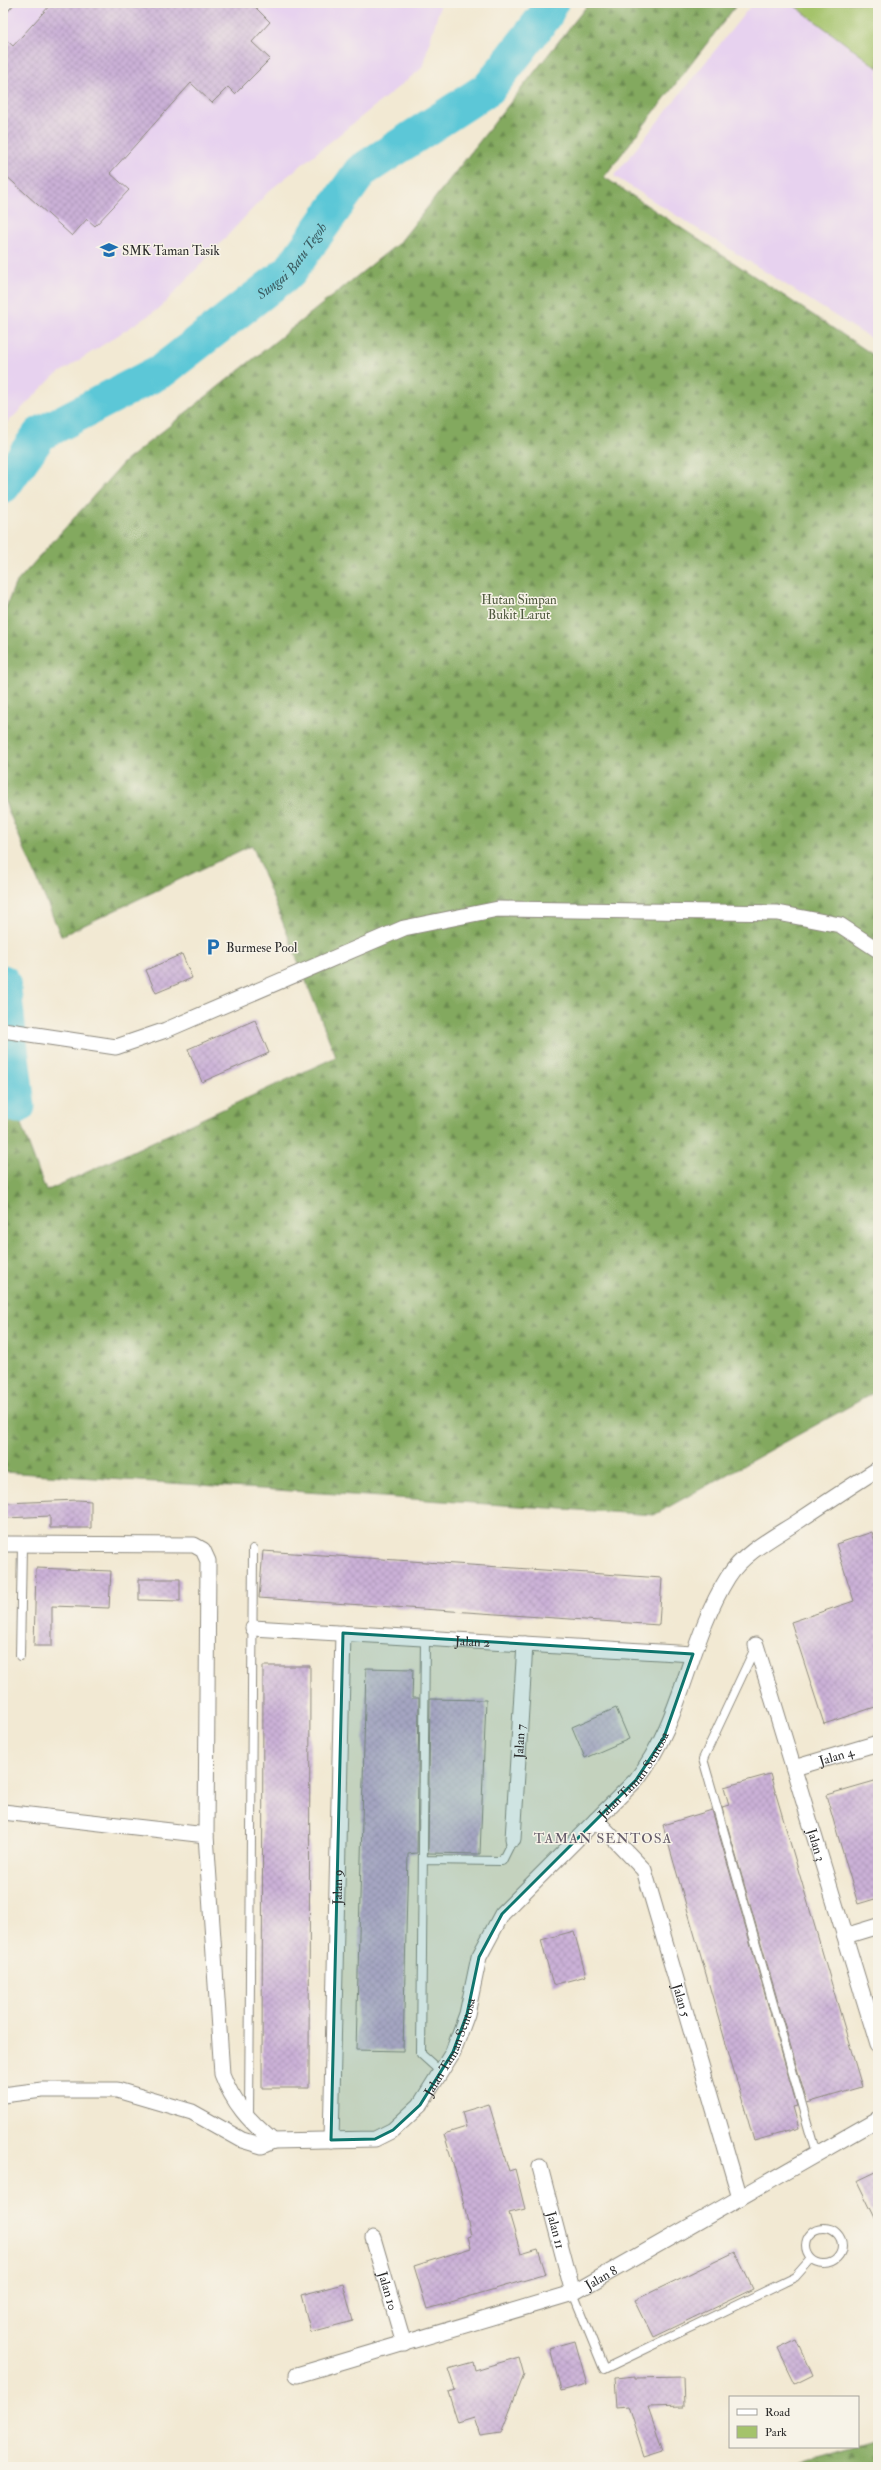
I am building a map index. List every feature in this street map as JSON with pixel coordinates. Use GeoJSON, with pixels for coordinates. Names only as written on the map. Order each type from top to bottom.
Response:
{"type":"FeatureCollection","features":[{"type":"Feature","properties":{"kind":"street"},"geometry":{"type":"LineString","coordinates":[[3,1030],[116,1047],[166,1030],[404,928],[498,909],[778,913],[840,925],[878,950]]}},
{"type":"Feature","properties":{"kind":"street","name":"Jalan Taman Sentosa"},"geometry":{"type":"LineString","coordinates":[[3,2095],[42,2090],[117,2090],[192,2112],[242,2140],[262,2146],[273,2141],[375,2139],[393,2130],[420,2105],[442,2073],[454,2052],[467,2014],[479,1957],[502,1914],[636,1780],[650,1763],[664,1737],[693,1654],[716,1598],[729,1575],[743,1560],[878,1468]]}},
{"type":"Feature","properties":{"kind":"street"},"geometry":{"type":"LineString","coordinates":[[3,1544],[194,1545],[203,1550],[208,1561],[206,1835],[222,2074],[230,2094],[249,2121],[273,2141]]}},
{"type":"Feature","properties":{"kind":"street","name":"Jalan 2"},"geometry":{"type":"LineString","coordinates":[[253,1628],[693,1654]]}},
{"type":"Feature","properties":{"kind":"street","name":"Jalan 9"},"geometry":{"type":"LineString","coordinates":[[331,2140],[343,1633]]}},
{"type":"Feature","properties":{"kind":"street","name":"Jalan 7"},"geometry":{"type":"LineString","coordinates":[[513,1839],[525,1644]]}},
{"type":"Feature","properties":{"kind":"street","name":"Jalan 3"},"geometry":{"type":"LineString","coordinates":[[756,1645],[878,2045]]}},
{"type":"Feature","properties":{"kind":"street","name":"Jalan 4"},"geometry":{"type":"LineString","coordinates":[[794,1768],[878,1743]]}},
{"type":"Feature","properties":{"kind":"street"},"geometry":{"type":"LineString","coordinates":[[3,1812],[206,1835]]}},
{"type":"Feature","properties":{"kind":"street","name":"Jalan 5"},"geometry":{"type":"LineString","coordinates":[[596,1820],[644,1870],[740,2198]]}},
{"type":"Feature","properties":{"kind":"street"},"geometry":{"type":"LineString","coordinates":[[845,1936],[878,1926]]}},
{"type":"Feature","properties":{"kind":"street","name":"Jalan 8"},"geometry":{"type":"LineString","coordinates":[[297,2375],[573,2293],[878,2119]]}},
{"type":"Feature","properties":{"kind":"street","name":"Jalan 11"},"geometry":{"type":"LineString","coordinates":[[540,2167],[573,2293]]}},
{"type":"Feature","properties":{"kind":"street","name":"Jalan 10"},"geometry":{"type":"LineString","coordinates":[[373,2238],[404,2344]]}},
{"type":"Feature","properties":{"kind":"lane"},"geometry":{"type":"LineString","coordinates":[[3,10],[9,3]]}},
{"type":"Feature","properties":{"kind":"lane"},"geometry":{"type":"LineString","coordinates":[[20,1656],[22,1545]]}},
{"type":"Feature","properties":{"kind":"lane"},"geometry":{"type":"LineString","coordinates":[[249,2121],[253,1550]]}},
{"type":"Feature","properties":{"kind":"lane"},"geometry":{"type":"LineString","coordinates":[[425,1638],[421,2054],[442,2073]]}},
{"type":"Feature","properties":{"kind":"lane"},"geometry":{"type":"LineString","coordinates":[[756,1645],[703,1759],[816,2154]]}},
{"type":"Feature","properties":{"kind":"lane"},"geometry":{"type":"LineString","coordinates":[[423,1860],[502,1861],[513,1839]]}},
{"type":"Feature","properties":{"kind":"lane"},"geometry":{"type":"LineString","coordinates":[[823,2228],[836,2233],[841,2245],[837,2258],[824,2264],[811,2259],[806,2247],[810,2234],[823,2228]]}},
{"type":"Feature","properties":{"kind":"lane"},"geometry":{"type":"LineString","coordinates":[[573,2293],[604,2369],[795,2277],[811,2259]]}},
{"type":"Feature","properties":{"kind":"highlighted area"},"geometry":{"type":"Polygon","coordinates":[[[343,1633],[693,1654],[664,1737],[636,1780],[502,1914],[479,1957],[467,2014],[453,2052],[420,2105],[393,2130],[375,2139],[331,2140],[343,1633]]]}},
{"type":"Feature","properties":{"kind":"shaded area","name":"SMK Taman Tasik"},"geometry":{"type":"Polygon","coordinates":[[[3,3],[441,3],[422,68],[269,191],[160,308],[53,377],[3,427],[3,3]]]}},
{"type":"Feature","properties":{"kind":"shaded area"},"geometry":{"type":"Polygon","coordinates":[[[753,3],[878,3],[878,343],[614,176],[753,3]]]}},
{"type":"Feature","properties":{"kind":"green space","name":"Hutan Simpan Bukit Larut"},"geometry":{"type":"Polygon","coordinates":[[[589,3],[738,3],[604,177],[878,358],[877,1391],[654,1515],[3,1472],[3,1076],[46,1191],[336,1057],[252,845],[61,936],[3,798],[3,615],[15,584],[124,462],[400,242],[589,3]]]}},
{"type":"Feature","properties":{"kind":"green space"},"geometry":{"type":"Polygon","coordinates":[[[791,3],[878,3],[878,68],[791,3]]]}},
{"type":"Feature","properties":{"kind":"green space"},"geometry":{"type":"Polygon","coordinates":[[[878,2440],[878,2467],[786,2467],[851,2448],[859,2448],[859,2446],[878,2440]]]}},
{"type":"Feature","properties":{"kind":"building"},"geometry":{"type":"Polygon","coordinates":[[[52,3],[251,3],[270,22],[252,42],[270,59],[235,94],[228,87],[212,103],[191,83],[110,173],[129,190],[95,226],[87,219],[72,236],[3,173],[3,37],[13,46],[52,3]]]}},
{"type":"Feature","properties":{"kind":"building"},"geometry":{"type":"Polygon","coordinates":[[[182,954],[192,978],[156,993],[146,970],[182,954]]]}},
{"type":"Feature","properties":{"kind":"building"},"geometry":{"type":"Polygon","coordinates":[[[255,1020],[269,1053],[202,1082],[188,1049],[255,1020]]]}},
{"type":"Feature","properties":{"kind":"building"},"geometry":{"type":"Polygon","coordinates":[[[77,1500],[91,1501],[91,1528],[50,1528],[50,1516],[6,1518],[6,1503],[77,1500]]]}},
{"type":"Feature","properties":{"kind":"building"},"geometry":{"type":"Polygon","coordinates":[[[872,1532],[878,1552],[878,1706],[824,1724],[791,1622],[854,1601],[836,1544],[872,1532]]]}},
{"type":"Feature","properties":{"kind":"building"},"geometry":{"type":"Polygon","coordinates":[[[263,1551],[662,1578],[659,1625],[259,1598],[263,1551]]]}},
{"type":"Feature","properties":{"kind":"building"},"geometry":{"type":"Polygon","coordinates":[[[36,1568],[111,1571],[109,1608],[52,1606],[52,1646],[34,1646],[36,1568]]]}},
{"type":"Feature","properties":{"kind":"building"},"geometry":{"type":"Polygon","coordinates":[[[139,1579],[180,1579],[180,1601],[139,1600],[139,1579]]]}},
{"type":"Feature","properties":{"kind":"building"},"geometry":{"type":"Polygon","coordinates":[[[263,1666],[310,1666],[309,2088],[262,2088],[263,1666]]]}},
{"type":"Feature","properties":{"kind":"building"},"geometry":{"type":"Polygon","coordinates":[[[366,1668],[413,1669],[412,1698],[419,1698],[417,1853],[408,1854],[403,2051],[356,2050],[366,1668]]]}},
{"type":"Feature","properties":{"kind":"building"},"geometry":{"type":"Polygon","coordinates":[[[430,1699],[486,1700],[480,1854],[428,1853],[430,1699]]]}},
{"type":"Feature","properties":{"kind":"building"},"geometry":{"type":"Polygon","coordinates":[[[616,1708],[629,1739],[585,1758],[572,1727],[616,1708]]]}},
{"type":"Feature","properties":{"kind":"building"},"geometry":{"type":"Polygon","coordinates":[[[770,1774],[862,2087],[807,2103],[722,1807],[729,1805],[724,1787],[770,1774]]]}},
{"type":"Feature","properties":{"kind":"building"},"geometry":{"type":"Polygon","coordinates":[[[878,1780],[878,1898],[858,1904],[826,1795],[878,1780]]]}},
{"type":"Feature","properties":{"kind":"building"},"geometry":{"type":"Polygon","coordinates":[[[712,1810],[797,2106],[793,2107],[799,2128],[754,2141],[663,1825],[712,1810]]]}},
{"type":"Feature","properties":{"kind":"building"},"geometry":{"type":"Polygon","coordinates":[[[574,1931],[586,1976],[553,1985],[541,1940],[574,1931]]]}},
{"type":"Feature","properties":{"kind":"building"},"geometry":{"type":"Polygon","coordinates":[[[489,2104],[509,2171],[515,2169],[525,2209],[509,2213],[521,2254],[538,2249],[546,2274],[427,2309],[414,2266],[471,2248],[468,2237],[471,2236],[459,2183],[444,2134],[466,2127],[462,2112],[489,2104]]]}},
{"type":"Feature","properties":{"kind":"building"},"geometry":{"type":"Polygon","coordinates":[[[878,2171],[878,2224],[857,2181],[878,2171]]]}},
{"type":"Feature","properties":{"kind":"building"},"geometry":{"type":"Polygon","coordinates":[[[735,2252],[753,2289],[653,2337],[635,2300],[735,2252]]]}},
{"type":"Feature","properties":{"kind":"building"},"geometry":{"type":"Polygon","coordinates":[[[343,2284],[353,2321],[311,2332],[301,2295],[343,2284]]]}},
{"type":"Feature","properties":{"kind":"building"},"geometry":{"type":"Polygon","coordinates":[[[797,2340],[813,2375],[795,2384],[778,2349],[797,2340]]]}},
{"type":"Feature","properties":{"kind":"building"},"geometry":{"type":"Polygon","coordinates":[[[575,2341],[587,2384],[561,2391],[550,2348],[575,2341]]]}},
{"type":"Feature","properties":{"kind":"building"},"geometry":{"type":"Polygon","coordinates":[[[519,2357],[524,2375],[501,2433],[480,2436],[474,2418],[458,2423],[448,2392],[455,2390],[448,2369],[473,2362],[475,2370],[519,2357]]]}},
{"type":"Feature","properties":{"kind":"building"},"geometry":{"type":"Polygon","coordinates":[[[635,2376],[635,2378],[683,2377],[684,2406],[648,2407],[663,2450],[644,2456],[628,2406],[617,2407],[615,2378],[635,2376]]]}},
{"type":"Feature","properties":{"kind":"waterway","name":"Sungai Batu Tegoh"},"geometry":{"type":"LineString","coordinates":[[3,486],[40,434],[163,370],[290,271],[361,171],[489,88],[545,16],[551,3]]}},
{"type":"Feature","properties":{"kind":"waterway","name":"Sungai Batu Tegoh"},"geometry":{"type":"LineString","coordinates":[[3,982],[18,1106]]}},
{"type":"Feature","properties":{"kind":"waterway","name":"Sungai Batu Tegoh"},"geometry":{"type":"LineString","coordinates":[[3,1124],[18,1106]]}},
{"type":"Feature","properties":{"kind":"place","name":"SMK Taman Tasik"},"geometry":{"type":"Point","coordinates":[109,250]}},
{"type":"Feature","properties":{"kind":"place","name":"Burmese Pool"},"geometry":{"type":"Point","coordinates":[213,947]}},
{"type":"Feature","properties":{"kind":"district","name":"TAMAN SENTOSA"},"geometry":{"type":"Point","coordinates":[603,1838]}}]}
